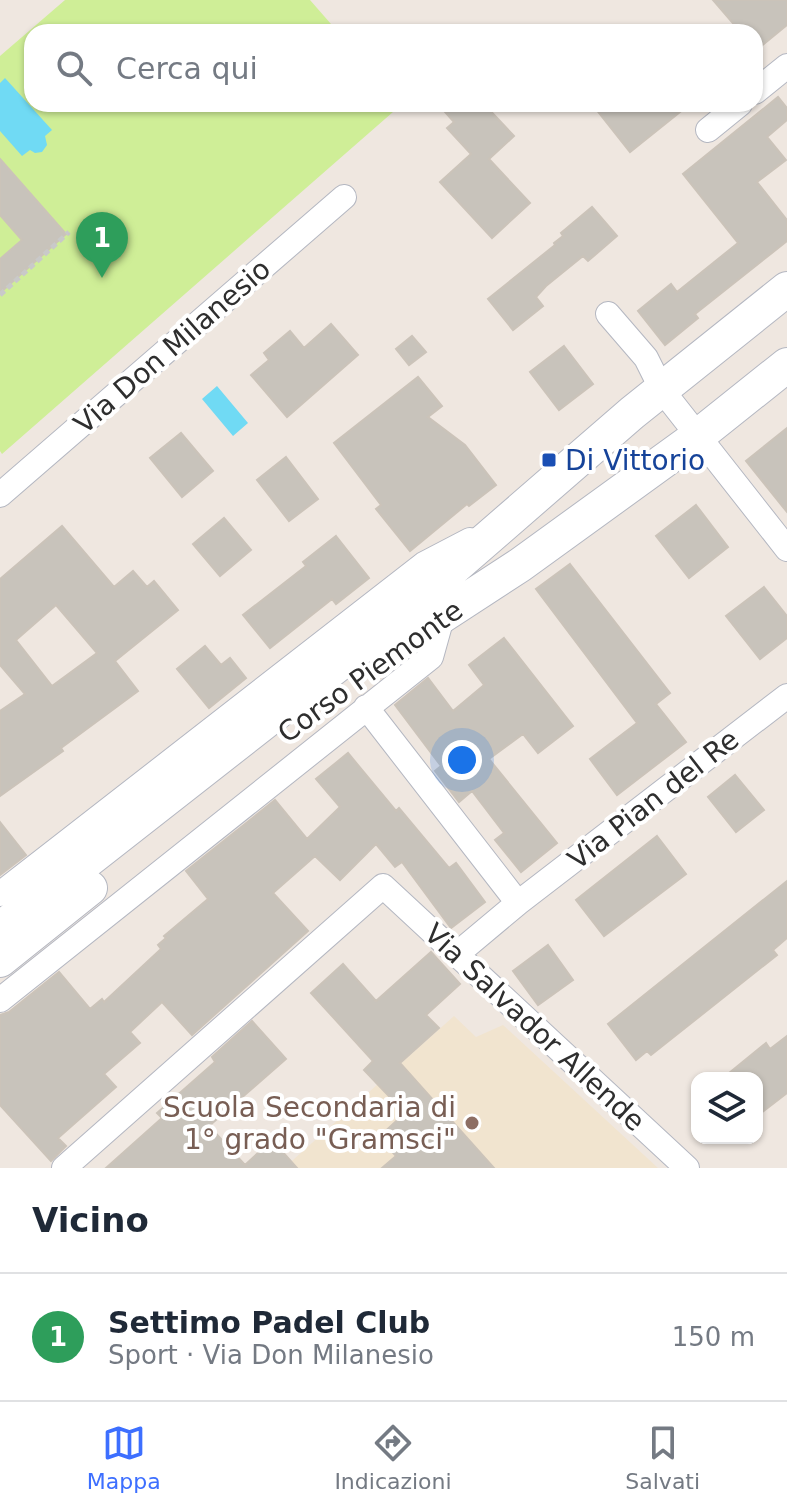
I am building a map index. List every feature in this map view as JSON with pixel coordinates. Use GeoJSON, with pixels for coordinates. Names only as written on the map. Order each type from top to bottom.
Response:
{"type":"FeatureCollection","features":[{"type":"Feature","properties":{"kind":"main road","name":"Corso Piemonte"},"geometry":{"type":"LineString","coordinates":[[0,929],[382,630],[662,390],[787,289]]}},
{"type":"Feature","properties":{"kind":"main road","name":"Corso Piemonte"},"geometry":{"type":"LineString","coordinates":[[0,960],[396,643],[520,565],[698,436],[787,365]]}},
{"type":"Feature","properties":{"kind":"street"},"geometry":{"type":"LineString","coordinates":[[763,86],[787,66]]}},
{"type":"Feature","properties":{"kind":"street"},"geometry":{"type":"LineString","coordinates":[[708,130],[730,112]]}},
{"type":"Feature","properties":{"kind":"street","name":"Via Don Milanesio"},"geometry":{"type":"LineString","coordinates":[[1,493],[344,197]]}},
{"type":"Feature","properties":{"kind":"street"},"geometry":{"type":"LineString","coordinates":[[608,314],[646,358],[662,390],[787,549]]}},
{"type":"Feature","properties":{"kind":"street","name":"Corso Piemonte"},"geometry":{"type":"LineString","coordinates":[[0,894],[424,564],[508,521]]}},
{"type":"Feature","properties":{"kind":"street"},"geometry":{"type":"LineString","coordinates":[[0,1000],[431,657],[443,614]]}},
{"type":"Feature","properties":{"kind":"street","name":"Via Pian del Re"},"geometry":{"type":"LineString","coordinates":[[457,954],[518,903],[787,696]]}},
{"type":"Feature","properties":{"kind":"street"},"geometry":{"type":"LineString","coordinates":[[366,707],[518,903]]}},
{"type":"Feature","properties":{"kind":"street","name":"Via Salvador Allende"},"geometry":{"type":"LineString","coordinates":[[64,1168],[383,886],[687,1168]]}},
{"type":"Feature","properties":{"kind":"path"},"geometry":{"type":"LineString","coordinates":[[0,295],[69,232]]}},
{"type":"Feature","properties":{"kind":"shaded area","name":"Scuola Secondaria di 1° grado \"Gramsci\""},"geometry":{"type":"Polygon","coordinates":[[[454,1016],[476,1037],[503,1025],[658,1168],[284,1168],[454,1016]]]}},
{"type":"Feature","properties":{"kind":"green space"},"geometry":{"type":"Polygon","coordinates":[[[65,0],[310,0],[331,24],[37,24],[65,0]]]}},
{"type":"Feature","properties":{"kind":"green space"},"geometry":{"type":"Polygon","coordinates":[[[24,35],[24,112],[393,112],[2,454],[0,451],[0,56],[24,35]]]}},
{"type":"Feature","properties":{"kind":"water"},"geometry":{"type":"Polygon","coordinates":[[[5,78],[24,99],[24,112],[36,112],[52,130],[45,136],[47,145],[42,152],[30,150],[22,156],[0,131],[0,83],[5,78]]]}},
{"type":"Feature","properties":{"kind":"water"},"geometry":{"type":"Polygon","coordinates":[[[217,386],[248,423],[233,436],[202,399],[217,386]]]}},
{"type":"Feature","properties":{"kind":"building"},"geometry":{"type":"Polygon","coordinates":[[[713,0],[787,0],[787,25],[763,45],[763,24],[734,24],[713,0]]]}},
{"type":"Feature","properties":{"kind":"building"},"geometry":{"type":"Polygon","coordinates":[[[778,97],[787,108],[787,120],[767,137],[786,160],[757,182],[787,220],[787,241],[695,314],[698,318],[665,345],[638,311],[671,284],[677,292],[738,243],[683,174],[778,97]]]}},
{"type":"Feature","properties":{"kind":"building"},"geometry":{"type":"Polygon","coordinates":[[[445,112],[492,112],[514,136],[489,159],[530,203],[492,238],[440,182],[471,154],[447,128],[454,122],[445,112]]]}},
{"type":"Feature","properties":{"kind":"building"},"geometry":{"type":"Polygon","coordinates":[[[598,112],[680,112],[630,152],[598,112]]]}},
{"type":"Feature","properties":{"kind":"building"},"geometry":{"type":"Polygon","coordinates":[[[0,159],[66,234],[0,293],[0,259],[22,240],[0,215],[0,159]]]}},
{"type":"Feature","properties":{"kind":"building"},"geometry":{"type":"Polygon","coordinates":[[[592,207],[617,236],[588,261],[583,256],[546,286],[536,297],[543,306],[513,330],[488,299],[555,245],[563,236],[561,233],[592,207]]]}},
{"type":"Feature","properties":{"kind":"building"},"geometry":{"type":"Polygon","coordinates":[[[331,324],[358,355],[287,417],[251,375],[269,360],[264,353],[290,331],[304,348],[331,324]]]}},
{"type":"Feature","properties":{"kind":"building"},"geometry":{"type":"Polygon","coordinates":[[[412,336],[426,352],[409,365],[396,349],[412,336]]]}},
{"type":"Feature","properties":{"kind":"building"},"geometry":{"type":"Polygon","coordinates":[[[564,346],[593,384],[559,410],[530,372],[564,346]]]}},
{"type":"Feature","properties":{"kind":"building"},"geometry":{"type":"Polygon","coordinates":[[[418,377],[442,406],[428,417],[465,445],[496,485],[469,506],[467,504],[410,551],[376,509],[381,505],[334,443],[418,377]]]}},
{"type":"Feature","properties":{"kind":"building"},"geometry":{"type":"Polygon","coordinates":[[[787,428],[787,512],[746,461],[787,428]]]}},
{"type":"Feature","properties":{"kind":"building"},"geometry":{"type":"Polygon","coordinates":[[[181,433],[213,471],[182,497],[150,458],[181,433]]]}},
{"type":"Feature","properties":{"kind":"building"},"geometry":{"type":"Polygon","coordinates":[[[286,457],[318,499],[289,521],[257,480],[286,457]]]}},
{"type":"Feature","properties":{"kind":"building"},"geometry":{"type":"Polygon","coordinates":[[[696,505],[728,547],[689,578],[656,536],[696,505]]]}},
{"type":"Feature","properties":{"kind":"building"},"geometry":{"type":"Polygon","coordinates":[[[224,518],[251,550],[220,576],[193,544],[224,518]]]}},
{"type":"Feature","properties":{"kind":"building"},"geometry":{"type":"Polygon","coordinates":[[[62,526],[114,587],[133,571],[147,587],[154,581],[178,610],[115,661],[138,691],[0,796],[0,711],[25,694],[0,665],[0,579],[62,526]],[[56,605],[16,640],[52,686],[97,653],[56,605]]]}},
{"type":"Feature","properties":{"kind":"building"},"geometry":{"type":"Polygon","coordinates":[[[336,536],[369,578],[336,604],[332,599],[270,648],[243,615],[306,566],[303,562],[336,536]]]}},
{"type":"Feature","properties":{"kind":"building"},"geometry":{"type":"Polygon","coordinates":[[[570,564],[670,693],[656,704],[686,742],[617,795],[590,759],[637,723],[536,589],[570,564]]]}},
{"type":"Feature","properties":{"kind":"building"},"geometry":{"type":"Polygon","coordinates":[[[764,587],[787,616],[787,638],[760,659],[726,616],[764,587]]]}},
{"type":"Feature","properties":{"kind":"building"},"geometry":{"type":"Polygon","coordinates":[[[504,638],[573,726],[538,753],[523,734],[489,759],[557,843],[521,872],[495,840],[504,833],[472,791],[459,802],[435,771],[441,766],[395,705],[428,678],[453,711],[484,685],[469,665],[504,638]]]}},
{"type":"Feature","properties":{"kind":"building"},"geometry":{"type":"Polygon","coordinates":[[[205,646],[221,665],[230,658],[246,678],[209,708],[177,669],[205,646]]]}},
{"type":"Feature","properties":{"kind":"building"},"geometry":{"type":"Polygon","coordinates":[[[348,753],[449,868],[456,863],[485,902],[451,928],[402,862],[395,867],[376,844],[340,880],[315,856],[273,893],[308,931],[192,1035],[162,1002],[130,1032],[140,1043],[104,1074],[116,1087],[58,1138],[66,1146],[51,1161],[0,1105],[0,1015],[9,1012],[59,972],[90,1009],[102,999],[104,1002],[161,949],[158,945],[166,938],[164,936],[208,899],[186,871],[275,800],[307,839],[340,807],[316,779],[348,753]]]}},
{"type":"Feature","properties":{"kind":"building"},"geometry":{"type":"Polygon","coordinates":[[[735,775],[764,810],[736,832],[708,797],[735,775]]]}},
{"type":"Feature","properties":{"kind":"building"},"geometry":{"type":"Polygon","coordinates":[[[0,822],[26,855],[0,875],[0,822]]]}},
{"type":"Feature","properties":{"kind":"building"},"geometry":{"type":"Polygon","coordinates":[[[657,836],[686,874],[604,936],[576,900],[657,836]]]}},
{"type":"Feature","properties":{"kind":"building"},"geometry":{"type":"Polygon","coordinates":[[[787,881],[787,938],[773,950],[777,955],[651,1055],[647,1051],[636,1060],[608,1024],[787,881]]]}},
{"type":"Feature","properties":{"kind":"building"},"geometry":{"type":"Polygon","coordinates":[[[548,945],[573,980],[538,1005],[513,971],[548,945]]]}},
{"type":"Feature","properties":{"kind":"building"},"geometry":{"type":"Polygon","coordinates":[[[431,952],[460,984],[426,1015],[439,1028],[400,1063],[494,1168],[382,1168],[396,1156],[379,1137],[405,1113],[364,1070],[373,1061],[311,993],[343,964],[376,1001],[431,952]]]}},
{"type":"Feature","properties":{"kind":"building"},"geometry":{"type":"Polygon","coordinates":[[[252,1021],[286,1059],[209,1126],[245,1165],[272,1140],[297,1168],[106,1168],[162,1118],[157,1113],[215,1062],[212,1057],[252,1021]]]}},
{"type":"Feature","properties":{"kind":"building"},"geometry":{"type":"Polygon","coordinates":[[[787,1036],[787,1093],[763,1111],[763,1072],[730,1072],[766,1043],[770,1049],[787,1036]]]}},
{"type":"Feature","properties":{"kind":"place","name":"Settimo Padel Club"},"geometry":{"type":"Point","coordinates":[102,278]}},
{"type":"Feature","properties":{"kind":"place","name":"Di Vittorio"},"geometry":{"type":"Point","coordinates":[549,460]}},
{"type":"Feature","properties":{"kind":"place","name":"Scuola Secondaria di 1° grado \"Gramsci\""},"geometry":{"type":"Point","coordinates":[472,1123]}}]}
